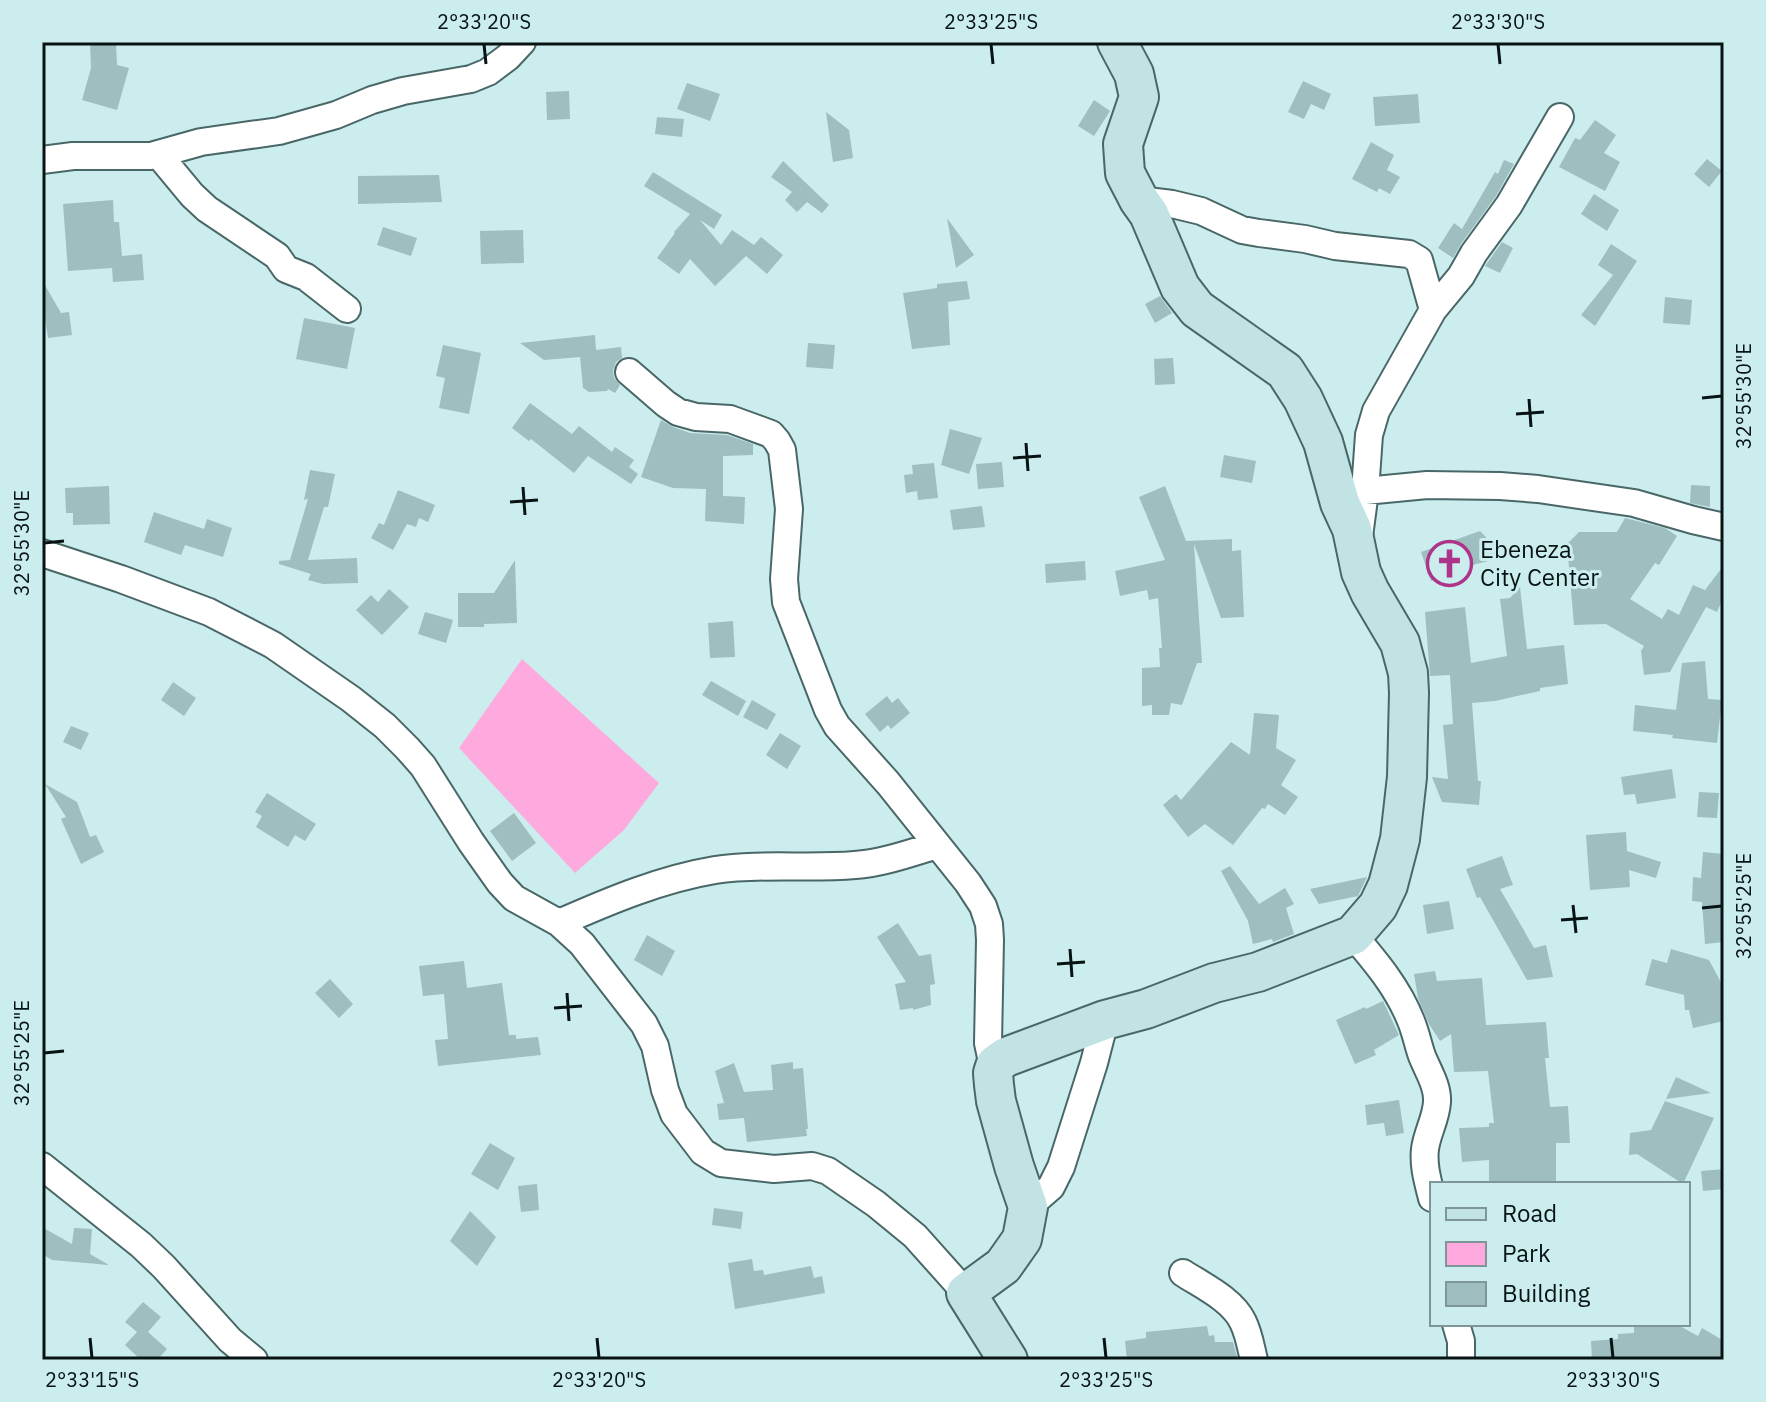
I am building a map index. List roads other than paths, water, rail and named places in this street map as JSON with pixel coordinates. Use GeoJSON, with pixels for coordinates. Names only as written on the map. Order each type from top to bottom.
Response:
{"type":"FeatureCollection","features":[{"type":"Feature","properties":{"kind":"street"},"geometry":{"type":"LineString","coordinates":[[42,160],[73,156],[151,156],[201,142],[279,131],[403,91],[471,79],[488,72],[522,42]]}},
{"type":"Feature","properties":{"kind":"street"},"geometry":{"type":"LineString","coordinates":[[966,1293],[1003,1266],[1022,1239],[1028,1207],[996,1101],[993,1073],[996,1064],[1006,1057],[1105,1020],[1146,1009],[1214,983],[1258,972],[1353,935],[1378,906],[1388,885],[1400,839],[1407,777],[1409,693],[1408,673],[1400,643],[1361,572],[1352,529],[1340,503],[1323,442],[1297,390],[1285,371],[1197,309],[1180,287],[1149,214],[1125,173],[1123,144],[1139,97],[1134,74],[1117,42]]}},
{"type":"Feature","properties":{"kind":"street"},"geometry":{"type":"LineString","coordinates":[[1357,547],[1369,435],[1376,411],[1433,310],[1461,276],[1509,205],[1560,117]]}},
{"type":"Feature","properties":{"kind":"street"},"geometry":{"type":"LineString","coordinates":[[158,154],[207,209],[277,256],[286,269],[306,277],[347,309]]}},
{"type":"Feature","properties":{"kind":"street"},"geometry":{"type":"LineString","coordinates":[[1139,200],[1201,211],[1242,230],[1335,246],[1409,254],[1419,260],[1433,310]]}},
{"type":"Feature","properties":{"kind":"street"},"geometry":{"type":"LineString","coordinates":[[629,372],[678,412],[696,417],[730,419],[771,434],[782,450],[789,509],[784,579],[786,602],[818,688],[837,726],[866,756],[983,906],[989,924],[988,1043],[996,1064]]}},
{"type":"Feature","properties":{"kind":"street"},"geometry":{"type":"LineString","coordinates":[[1365,491],[1427,485],[1538,489],[1634,503],[1724,527]]}},
{"type":"Feature","properties":{"kind":"street"},"geometry":{"type":"LineString","coordinates":[[42,553],[209,612],[273,645],[385,726],[423,766],[500,883],[514,898],[559,923],[582,944],[644,1024],[655,1046],[674,1114],[703,1152],[721,1163],[774,1169],[812,1166],[828,1171],[915,1236],[966,1293],[1008,1360]]}},
{"type":"Feature","properties":{"kind":"street"},"geometry":{"type":"LineString","coordinates":[[559,923],[649,888],[714,870],[857,865],[887,860],[937,845]]}},
{"type":"Feature","properties":{"kind":"street"},"geometry":{"type":"LineString","coordinates":[[1353,935],[1388,977],[1399,996],[1432,1077],[1438,1098],[1436,1117],[1425,1147],[1425,1168],[1430,1189]]}},
{"type":"Feature","properties":{"kind":"street"},"geometry":{"type":"LineString","coordinates":[[1028,1207],[1051,1187],[1061,1167],[1105,1020]]}},
{"type":"Feature","properties":{"kind":"street"},"geometry":{"type":"LineString","coordinates":[[42,1166],[141,1245],[230,1340],[254,1360]]}},
{"type":"Feature","properties":{"kind":"street"},"geometry":{"type":"LineString","coordinates":[[1183,1273],[1215,1293],[1242,1319],[1254,1360]]}},
{"type":"Feature","properties":{"kind":"street"},"geometry":{"type":"LineString","coordinates":[[1457,1326],[1461,1341],[1461,1360]]}},
{"type":"Feature","properties":{"kind":"place","name":"Ebeneza City Center"},"geometry":{"type":"Point","coordinates":[1449,564]}}]}
